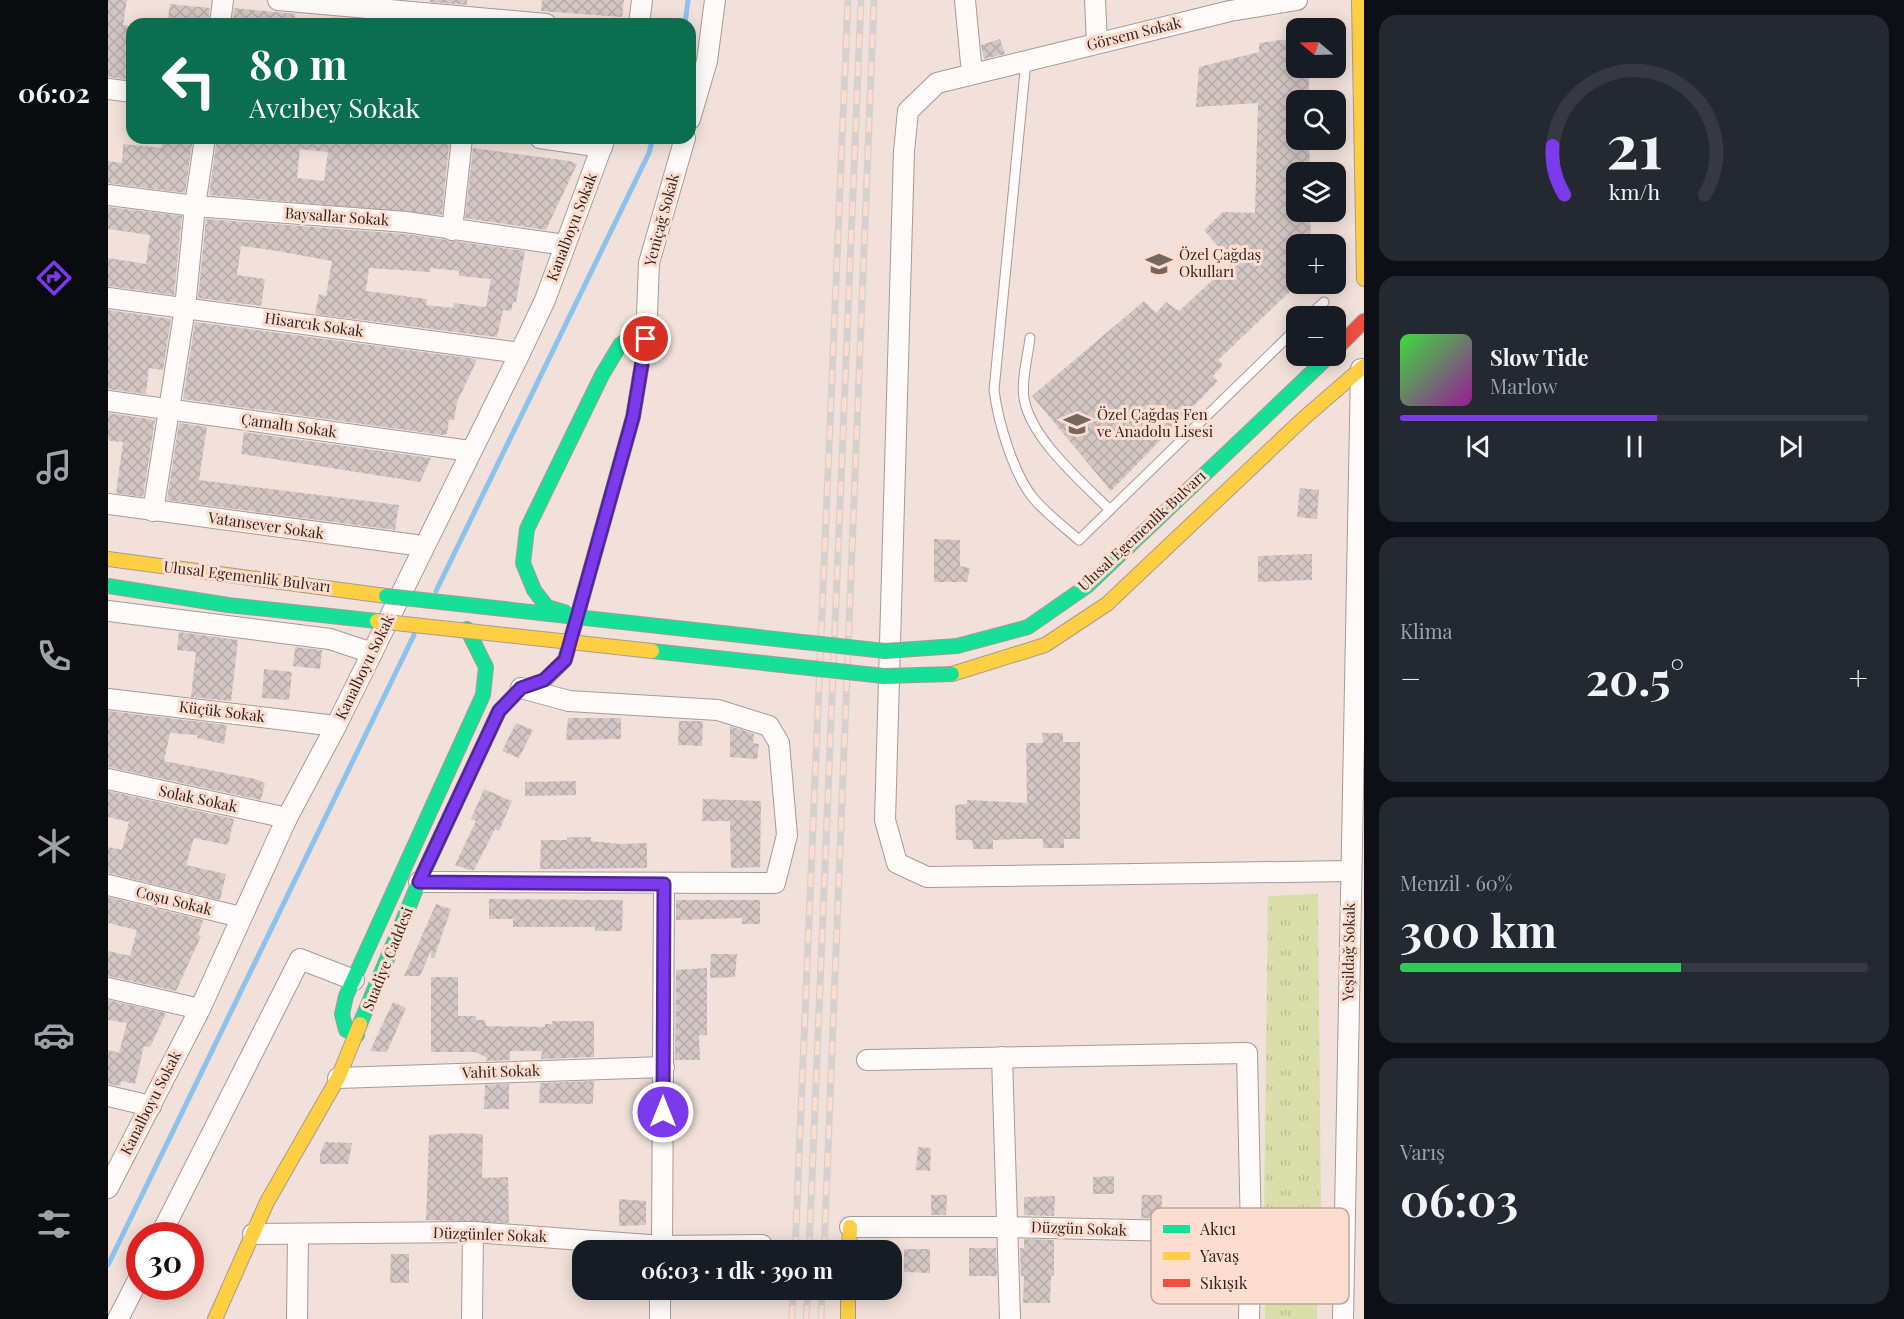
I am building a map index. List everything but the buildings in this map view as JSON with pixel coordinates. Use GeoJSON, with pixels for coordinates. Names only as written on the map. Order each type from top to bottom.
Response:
{"type":"FeatureCollection","features":[{"type":"Feature","properties":{"kind":"main road"},"geometry":{"type":"LineString","coordinates":[[1359,0],[1364,279]]}},
{"type":"Feature","properties":{"kind":"main road"},"geometry":{"type":"LineString","coordinates":[[1346,339],[1364,321]]}},
{"type":"Feature","properties":{"kind":"main road"},"geometry":{"type":"LineString","coordinates":[[582,617],[548,607],[534,590],[523,563],[527,529],[602,375],[620,345],[631,337],[646,339]]}},
{"type":"Feature","properties":{"kind":"main road","name":"Suadiye Caddesi"},"geometry":{"type":"LineString","coordinates":[[215,1319],[267,1202],[338,1078],[419,882],[499,711],[521,688],[544,680],[565,660],[633,417],[646,339]]}},
{"type":"Feature","properties":{"kind":"main road","name":"Ulusal Egemenlik Bulvarı"},"geometry":{"type":"LineString","coordinates":[[108,559],[386,596],[885,651],[957,646],[1028,627],[1087,586],[1318,366]]}},
{"type":"Feature","properties":{"kind":"main road","name":"Ulusal Egemenlik Bulvarı"},"geometry":{"type":"LineString","coordinates":[[108,586],[228,605],[467,629],[884,676],[952,674],[1045,645],[1107,604],[1304,418],[1362,368]]}},
{"type":"Feature","properties":{"kind":"main road"},"geometry":{"type":"LineString","coordinates":[[357,1035],[346,1030],[342,1014],[354,980],[479,708],[488,681],[485,659],[467,629]]}},
{"type":"Feature","properties":{"kind":"main road"},"geometry":{"type":"LineString","coordinates":[[849,1240],[850,1227]]}},
{"type":"Feature","properties":{"kind":"main road"},"geometry":{"type":"LineString","coordinates":[[848,1300],[848,1319]]}},
{"type":"Feature","properties":{"kind":"street"},"geometry":{"type":"LineString","coordinates":[[221,18],[223,0]]}},
{"type":"Feature","properties":{"kind":"street"},"geometry":{"type":"LineString","coordinates":[[278,0],[503,18]]}},
{"type":"Feature","properties":{"kind":"street"},"geometry":{"type":"LineString","coordinates":[[640,18],[642,0]]}},
{"type":"Feature","properties":{"kind":"street"},"geometry":{"type":"LineString","coordinates":[[696,99],[707,61],[715,0]]}},
{"type":"Feature","properties":{"kind":"street"},"geometry":{"type":"LineString","coordinates":[[964,0],[972,74]]}},
{"type":"Feature","properties":{"kind":"street"},"geometry":{"type":"LineString","coordinates":[[1095,0],[1097,43]]}},
{"type":"Feature","properties":{"kind":"street","name":"Görsem Sokak"},"geometry":{"type":"LineString","coordinates":[[1297,0],[1229,6],[1097,43],[937,83],[908,111],[904,163],[885,820],[897,863],[927,877],[1350,872]]}},
{"type":"Feature","properties":{"kind":"street"},"geometry":{"type":"LineString","coordinates":[[108,89],[126,91]]}},
{"type":"Feature","properties":{"kind":"street"},"geometry":{"type":"LineString","coordinates":[[153,511],[185,308],[195,206],[204,144]]}},
{"type":"Feature","properties":{"kind":"street"},"geometry":{"type":"LineString","coordinates":[[452,230],[461,144]]}},
{"type":"Feature","properties":{"kind":"street","name":"Kanalboyu Sokak"},"geometry":{"type":"LineString","coordinates":[[108,1188],[200,1009],[287,818],[336,726],[520,353],[544,300],[602,144]]}},
{"type":"Feature","properties":{"kind":"street","name":"Yeniçağ Sokak"},"geometry":{"type":"LineString","coordinates":[[646,339],[649,263],[682,144]]}},
{"type":"Feature","properties":{"kind":"street","name":"Baysallar Sokak"},"geometry":{"type":"LineString","coordinates":[[108,195],[195,206],[406,222],[565,245]]}},
{"type":"Feature","properties":{"kind":"street","name":"Hisarcık Sokak"},"geometry":{"type":"LineString","coordinates":[[108,298],[520,353]]}},
{"type":"Feature","properties":{"kind":"street","name":"Yeşildağ Sokak"},"geometry":{"type":"LineString","coordinates":[[1344,1208],[1362,368]]}},
{"type":"Feature","properties":{"kind":"street","name":"Çamaltı Sokak"},"geometry":{"type":"LineString","coordinates":[[108,401],[470,452]]}},
{"type":"Feature","properties":{"kind":"street","name":"Vatansever Sokak"},"geometry":{"type":"LineString","coordinates":[[108,504],[423,546]]}},
{"type":"Feature","properties":{"kind":"street"},"geometry":{"type":"LineString","coordinates":[[108,611],[330,639],[372,653]]}},
{"type":"Feature","properties":{"kind":"street"},"geometry":{"type":"LineString","coordinates":[[419,882],[775,883],[787,835],[779,743],[769,726],[718,710],[569,701],[521,688]]}},
{"type":"Feature","properties":{"kind":"street","name":"Küçük Sokak"},"geometry":{"type":"LineString","coordinates":[[108,699],[336,726]]}},
{"type":"Feature","properties":{"kind":"street","name":"Solak Sokak"},"geometry":{"type":"LineString","coordinates":[[108,779],[287,818]]}},
{"type":"Feature","properties":{"kind":"street"},"geometry":{"type":"LineString","coordinates":[[662,1240],[664,884]]}},
{"type":"Feature","properties":{"kind":"street","name":"Coşu Sokak"},"geometry":{"type":"LineString","coordinates":[[108,885],[241,917]]}},
{"type":"Feature","properties":{"kind":"street"},"geometry":{"type":"LineString","coordinates":[[166,1222],[300,959],[354,980]]}},
{"type":"Feature","properties":{"kind":"street"},"geometry":{"type":"LineString","coordinates":[[108,988],[200,1009]]}},
{"type":"Feature","properties":{"kind":"street"},"geometry":{"type":"LineString","coordinates":[[867,1060],[1247,1053],[1250,1208]]}},
{"type":"Feature","properties":{"kind":"street"},"geometry":{"type":"LineString","coordinates":[[1002,1057],[1010,1319]]}},
{"type":"Feature","properties":{"kind":"street","name":"Vahit Sokak"},"geometry":{"type":"LineString","coordinates":[[338,1078],[664,1067]]}},
{"type":"Feature","properties":{"kind":"street"},"geometry":{"type":"LineString","coordinates":[[108,1096],[151,1106]]}},
{"type":"Feature","properties":{"kind":"street","name":"Düzgün Sokak"},"geometry":{"type":"LineString","coordinates":[[850,1227],[1008,1227],[1151,1231]]}},
{"type":"Feature","properties":{"kind":"street"},"geometry":{"type":"LineString","coordinates":[[472,1319],[473,1232]]}},
{"type":"Feature","properties":{"kind":"street","name":"Düzgünler Sokak"},"geometry":{"type":"LineString","coordinates":[[253,1234],[473,1232],[572,1240]]}},
{"type":"Feature","properties":{"kind":"street"},"geometry":{"type":"LineString","coordinates":[[297,1319],[298,1234]]}},
{"type":"Feature","properties":{"kind":"street"},"geometry":{"type":"LineString","coordinates":[[118,1319],[128,1300]]}},
{"type":"Feature","properties":{"kind":"street"},"geometry":{"type":"LineString","coordinates":[[660,1300],[660,1319]]}},
{"type":"Feature","properties":{"kind":"street"},"geometry":{"type":"LineString","coordinates":[[1249,1304],[1249,1319]]}},
{"type":"Feature","properties":{"kind":"lane"},"geometry":{"type":"LineString","coordinates":[[1026,61],[994,390],[997,410],[1017,470],[1033,498],[1079,540],[1286,339]]}},
{"type":"Feature","properties":{"kind":"lane"},"geometry":{"type":"LineString","coordinates":[[1320,306],[1324,302]]}},
{"type":"Feature","properties":{"kind":"lane"},"geometry":{"type":"LineString","coordinates":[[1030,338],[1023,397],[1029,415],[1053,454],[1110,510]]}},
{"type":"Feature","properties":{"kind":"green space"},"geometry":{"type":"Polygon","coordinates":[[[1318,894],[1321,1208],[1264,1208],[1268,896],[1318,894]]]}},
{"type":"Feature","properties":{"kind":"green space"},"geometry":{"type":"Polygon","coordinates":[[[1265,1304],[1317,1304],[1317,1319],[1265,1319],[1265,1304]]]}},
{"type":"Feature","properties":{"kind":"waterway"},"geometry":{"type":"LineString","coordinates":[[686,18],[688,0]]}},
{"type":"Feature","properties":{"kind":"waterway"},"geometry":{"type":"LineString","coordinates":[[436,591],[651,144]]}},
{"type":"Feature","properties":{"kind":"waterway"},"geometry":{"type":"LineString","coordinates":[[108,1265],[414,635]]}},
{"type":"Feature","properties":{"kind":"railway"},"geometry":{"type":"LineString","coordinates":[[795,1240],[848,0]]}},
{"type":"Feature","properties":{"kind":"railway"},"geometry":{"type":"LineString","coordinates":[[809,1240],[861,0]]}},
{"type":"Feature","properties":{"kind":"railway"},"geometry":{"type":"LineString","coordinates":[[824,1240],[874,0]]}},
{"type":"Feature","properties":{"kind":"railway"},"geometry":{"type":"LineString","coordinates":[[792,1319],[793,1300]]}},
{"type":"Feature","properties":{"kind":"railway"},"geometry":{"type":"LineString","coordinates":[[806,1319],[807,1300]]}},
{"type":"Feature","properties":{"kind":"railway"},"geometry":{"type":"LineString","coordinates":[[821,1319],[822,1300]]}},
{"type":"Feature","properties":{"kind":"traffic: fast"},"geometry":{"type":"LineString","coordinates":[[602,375],[620,345],[631,337],[646,339]]}},
{"type":"Feature","properties":{"kind":"traffic: fast"},"geometry":{"type":"LineString","coordinates":[[957,646],[1028,627],[1087,586],[1318,366]]}},
{"type":"Feature","properties":{"kind":"traffic: fast"},"geometry":{"type":"LineString","coordinates":[[567,613],[547,607],[534,590],[523,563],[527,529],[602,375]]}},
{"type":"Feature","properties":{"kind":"traffic: fast"},"geometry":{"type":"LineString","coordinates":[[108,586],[228,605],[377,621]]}},
{"type":"Feature","properties":{"kind":"traffic: fast"},"geometry":{"type":"LineString","coordinates":[[386,596],[885,651],[957,646]]}},
{"type":"Feature","properties":{"kind":"traffic: fast"},"geometry":{"type":"LineString","coordinates":[[357,1035],[346,1030],[342,1014],[346,996],[483,695],[486,667],[467,629]]}},
{"type":"Feature","properties":{"kind":"traffic: fast"},"geometry":{"type":"LineString","coordinates":[[652,651],[884,676],[952,674]]}},
{"type":"Feature","properties":{"kind":"traffic: fast"},"geometry":{"type":"LineString","coordinates":[[360,1024],[419,882],[499,711],[521,688],[545,680]]}},
{"type":"Feature","properties":{"kind":"traffic: slow"},"geometry":{"type":"LineString","coordinates":[[1359,0],[1364,279]]}},
{"type":"Feature","properties":{"kind":"traffic: slow"},"geometry":{"type":"LineString","coordinates":[[545,680],[565,660],[633,417],[646,339]]}},
{"type":"Feature","properties":{"kind":"traffic: slow"},"geometry":{"type":"LineString","coordinates":[[952,674],[1045,645],[1107,604],[1304,418],[1364,366]]}},
{"type":"Feature","properties":{"kind":"traffic: slow"},"geometry":{"type":"LineString","coordinates":[[108,559],[386,596]]}},
{"type":"Feature","properties":{"kind":"traffic: slow"},"geometry":{"type":"LineString","coordinates":[[377,621],[652,651]]}},
{"type":"Feature","properties":{"kind":"traffic: slow"},"geometry":{"type":"LineString","coordinates":[[215,1319],[267,1202],[338,1078],[360,1024]]}},
{"type":"Feature","properties":{"kind":"traffic: slow"},"geometry":{"type":"LineString","coordinates":[[849,1240],[850,1227]]}},
{"type":"Feature","properties":{"kind":"traffic: slow"},"geometry":{"type":"LineString","coordinates":[[848,1300],[848,1319]]}},
{"type":"Feature","properties":{"kind":"traffic: jam"},"geometry":{"type":"LineString","coordinates":[[1346,339],[1364,321]]}},
{"type":"Feature","properties":{"kind":"place","name":"Özel Çağdaş Okulları"},"geometry":{"type":"Point","coordinates":[1159,264]}},
{"type":"Feature","properties":{"kind":"place","name":"Özel Çağdaş Fen ve Anadolu Lisesi"},"geometry":{"type":"Point","coordinates":[1077,424]}},
{"type":"Feature","properties":{"kind":"route"},"geometry":{"type":"LineString","coordinates":[[646,339],[633,417],[565,660],[544,680],[521,688],[499,711],[419,882],[664,884],[663,1112]]}}]}
